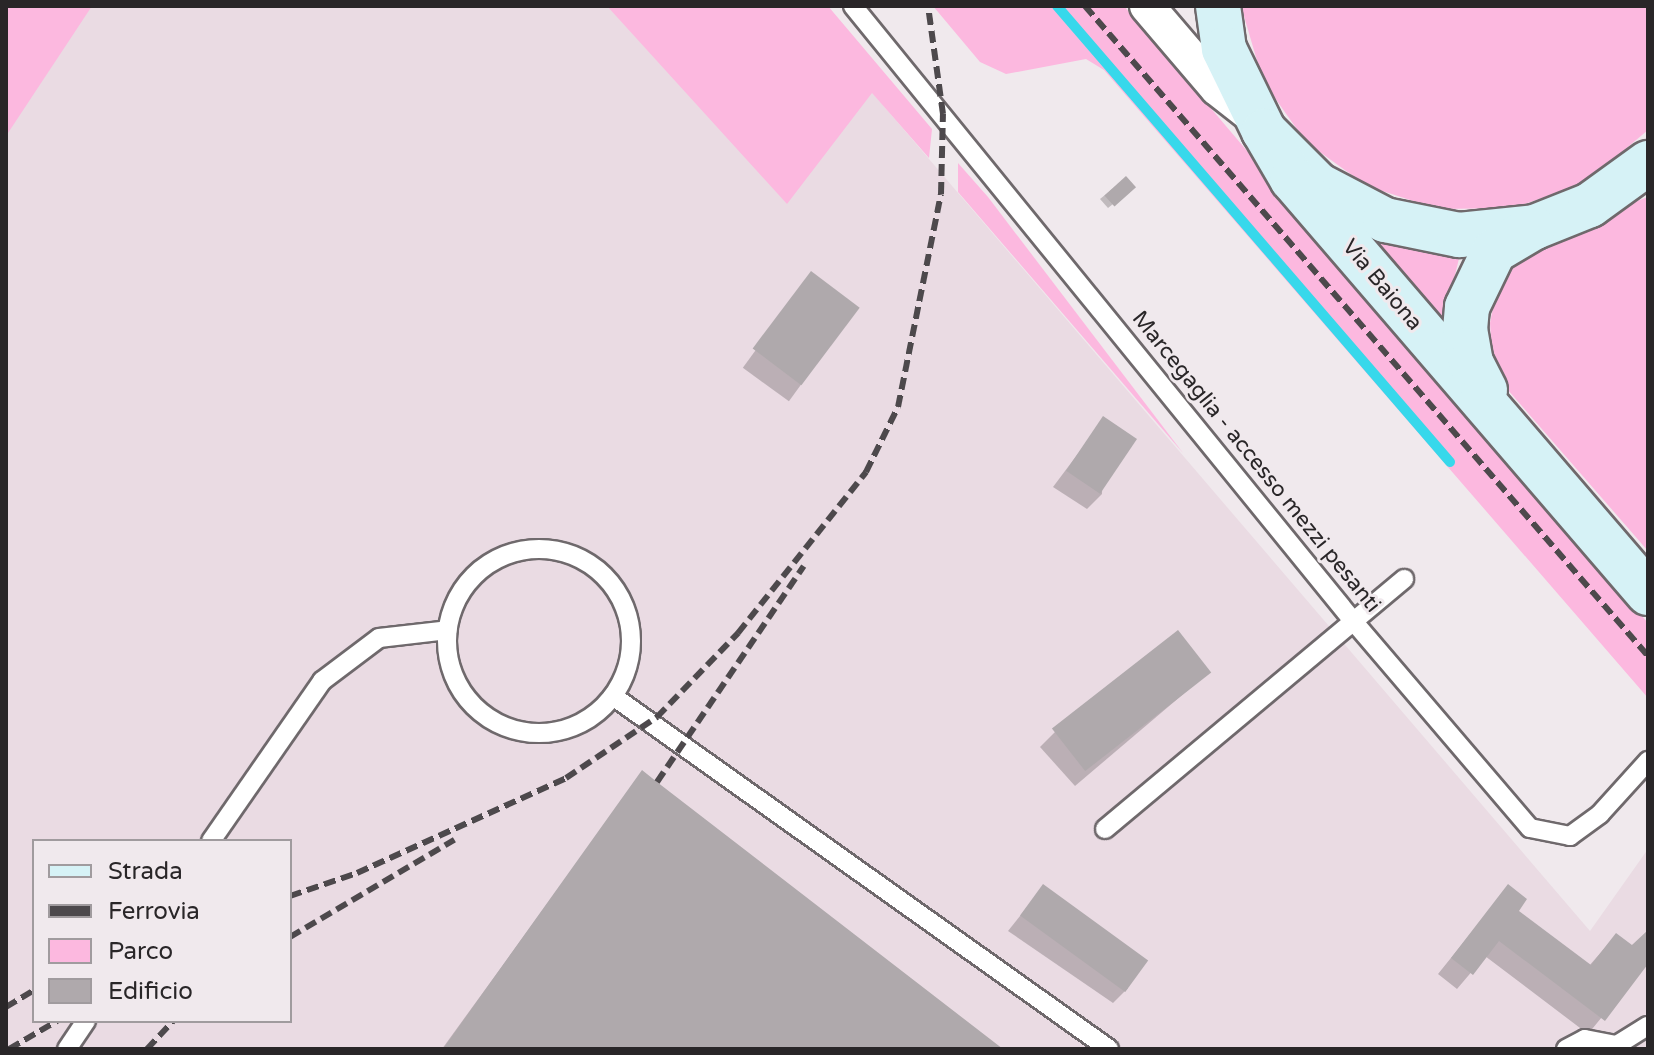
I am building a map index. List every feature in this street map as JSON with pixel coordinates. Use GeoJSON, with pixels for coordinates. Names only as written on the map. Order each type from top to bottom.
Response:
{"type":"FeatureCollection","features":[{"type":"Feature","properties":{"kind":"main road"},"geometry":{"type":"LineString","coordinates":[[1218,6],[1224,49],[1259,124],[1318,185],[1385,220],[1459,235],[1535,227],[1648,179]]}},
{"type":"Feature","properties":{"kind":"main road","name":"Via Baiona"},"geometry":{"type":"LineString","coordinates":[[1259,124],[1292,179],[1648,593]]}},
{"type":"Feature","properties":{"kind":"main road"},"geometry":{"type":"LineString","coordinates":[[1590,205],[1648,163]]}},
{"type":"Feature","properties":{"kind":"main road","name":"Via Baiona"},"geometry":{"type":"LineString","coordinates":[[1509,434],[1471,363],[1467,307],[1494,251],[1535,227]]}},
{"type":"Feature","properties":{"kind":"street","name":"Via Baiona"},"geometry":{"type":"LineString","coordinates":[[1147,6],[1217,88],[1259,124]]}},
{"type":"Feature","properties":{"kind":"lane","name":"Marcegaglia - accesso mezzi pesanti"},"geometry":{"type":"LineString","coordinates":[[853,6],[1354,622],[1530,828],[1570,836],[1600,814],[1648,761]]}},
{"type":"Feature","properties":{"kind":"lane"},"geometry":{"type":"LineString","coordinates":[[547,549],[574,555],[598,570],[617,591],[628,616],[629,657],[613,696],[595,715],[571,728],[544,734],[518,731],[472,704],[456,682],[448,630],[455,602],[471,579],[493,562],[519,551],[547,549]]}},
{"type":"Feature","properties":{"kind":"lane"},"geometry":{"type":"LineString","coordinates":[[1105,829],[1404,579]]}},
{"type":"Feature","properties":{"kind":"lane"},"geometry":{"type":"LineString","coordinates":[[212,839],[322,681],[379,638],[448,630]]}},
{"type":"Feature","properties":{"kind":"lane"},"geometry":{"type":"LineString","coordinates":[[613,696],[1109,1049]]}},
{"type":"Feature","properties":{"kind":"lane"},"geometry":{"type":"LineString","coordinates":[[67,1049],[85,1023]]}},
{"type":"Feature","properties":{"kind":"lane"},"geometry":{"type":"LineString","coordinates":[[1566,1049],[1585,1039],[1617,1045],[1648,1026]]}},
{"type":"Feature","properties":{"kind":"shaded area"},"geometry":{"type":"Polygon","coordinates":[[[6,6],[798,6],[1590,931],[1648,849],[1648,1049],[6,1049],[6,6]]]}},
{"type":"Feature","properties":{"kind":"green space"},"geometry":{"type":"Polygon","coordinates":[[[6,6],[92,6],[6,136],[6,6]]]}},
{"type":"Feature","properties":{"kind":"green space"},"geometry":{"type":"Polygon","coordinates":[[[607,6],[828,6],[932,129],[929,158],[872,93],[787,204],[607,6]]]}},
{"type":"Feature","properties":{"kind":"green space"},"geometry":{"type":"Polygon","coordinates":[[[933,6],[1124,6],[1648,623],[1648,698],[1104,70],[1086,59],[1006,74],[980,62],[933,6]]]}},
{"type":"Feature","properties":{"kind":"green space"},"geometry":{"type":"Polygon","coordinates":[[[1241,6],[1648,6],[1648,130],[1585,183],[1513,208],[1438,209],[1367,186],[1306,142],[1263,81],[1241,6]]]}},
{"type":"Feature","properties":{"kind":"green space"},"geometry":{"type":"Polygon","coordinates":[[[958,163],[988,197],[1183,453],[958,192],[958,163]]]}},
{"type":"Feature","properties":{"kind":"green space"},"geometry":{"type":"Polygon","coordinates":[[[1648,197],[1648,551],[1507,389],[1492,354],[1490,323],[1500,272],[1596,216],[1648,197]]]}},
{"type":"Feature","properties":{"kind":"green space"},"geometry":{"type":"Polygon","coordinates":[[[1355,222],[1462,246],[1443,325],[1355,222]]]}},
{"type":"Feature","properties":{"kind":"building"},"geometry":{"type":"Polygon","coordinates":[[[1126,176],[1136,187],[1114,207],[1104,195],[1126,176]]]}},
{"type":"Feature","properties":{"kind":"building"},"geometry":{"type":"Polygon","coordinates":[[[811,271],[860,308],[801,385],[753,348],[811,271]]]}},
{"type":"Feature","properties":{"kind":"building"},"geometry":{"type":"Polygon","coordinates":[[[1103,416],[1137,439],[1100,494],[1066,471],[1103,416]]]}},
{"type":"Feature","properties":{"kind":"building"},"geometry":{"type":"Polygon","coordinates":[[[1178,630],[1211,673],[1085,771],[1052,729],[1178,630]]]}},
{"type":"Feature","properties":{"kind":"building"},"geometry":{"type":"Polygon","coordinates":[[[642,770],[657,782],[1003,1049],[443,1049],[642,770]]]}},
{"type":"Feature","properties":{"kind":"building"},"geometry":{"type":"Polygon","coordinates":[[[1043,884],[1148,960],[1125,992],[1020,916],[1043,884]]]}},
{"type":"Feature","properties":{"kind":"building"},"geometry":{"type":"Polygon","coordinates":[[[1508,884],[1527,899],[1519,911],[1591,965],[1616,933],[1632,945],[1648,930],[1648,964],[1605,1021],[1499,941],[1473,975],[1451,958],[1508,884]]]}},
{"type":"Feature","properties":{"kind":"waterway"},"geometry":{"type":"LineString","coordinates":[[1057,6],[1450,462]]}},
{"type":"Feature","properties":{"kind":"railway"},"geometry":{"type":"LineString","coordinates":[[292,895],[357,873],[566,778],[657,717],[738,633],[866,472],[898,407],[941,194],[943,114],[928,6]]}},
{"type":"Feature","properties":{"kind":"railway"},"geometry":{"type":"LineString","coordinates":[[1085,6],[1648,656]]}},
{"type":"Feature","properties":{"kind":"railway"},"geometry":{"type":"LineString","coordinates":[[657,782],[804,566]]}},
{"type":"Feature","properties":{"kind":"railway"},"geometry":{"type":"LineString","coordinates":[[292,936],[454,840]]}},
{"type":"Feature","properties":{"kind":"railway"},"geometry":{"type":"LineString","coordinates":[[6,1007],[32,991]]}},
{"type":"Feature","properties":{"kind":"railway"},"geometry":{"type":"LineString","coordinates":[[9,1049],[54,1023]]}},
{"type":"Feature","properties":{"kind":"railway"},"geometry":{"type":"LineString","coordinates":[[147,1049],[171,1023]]}}]}
